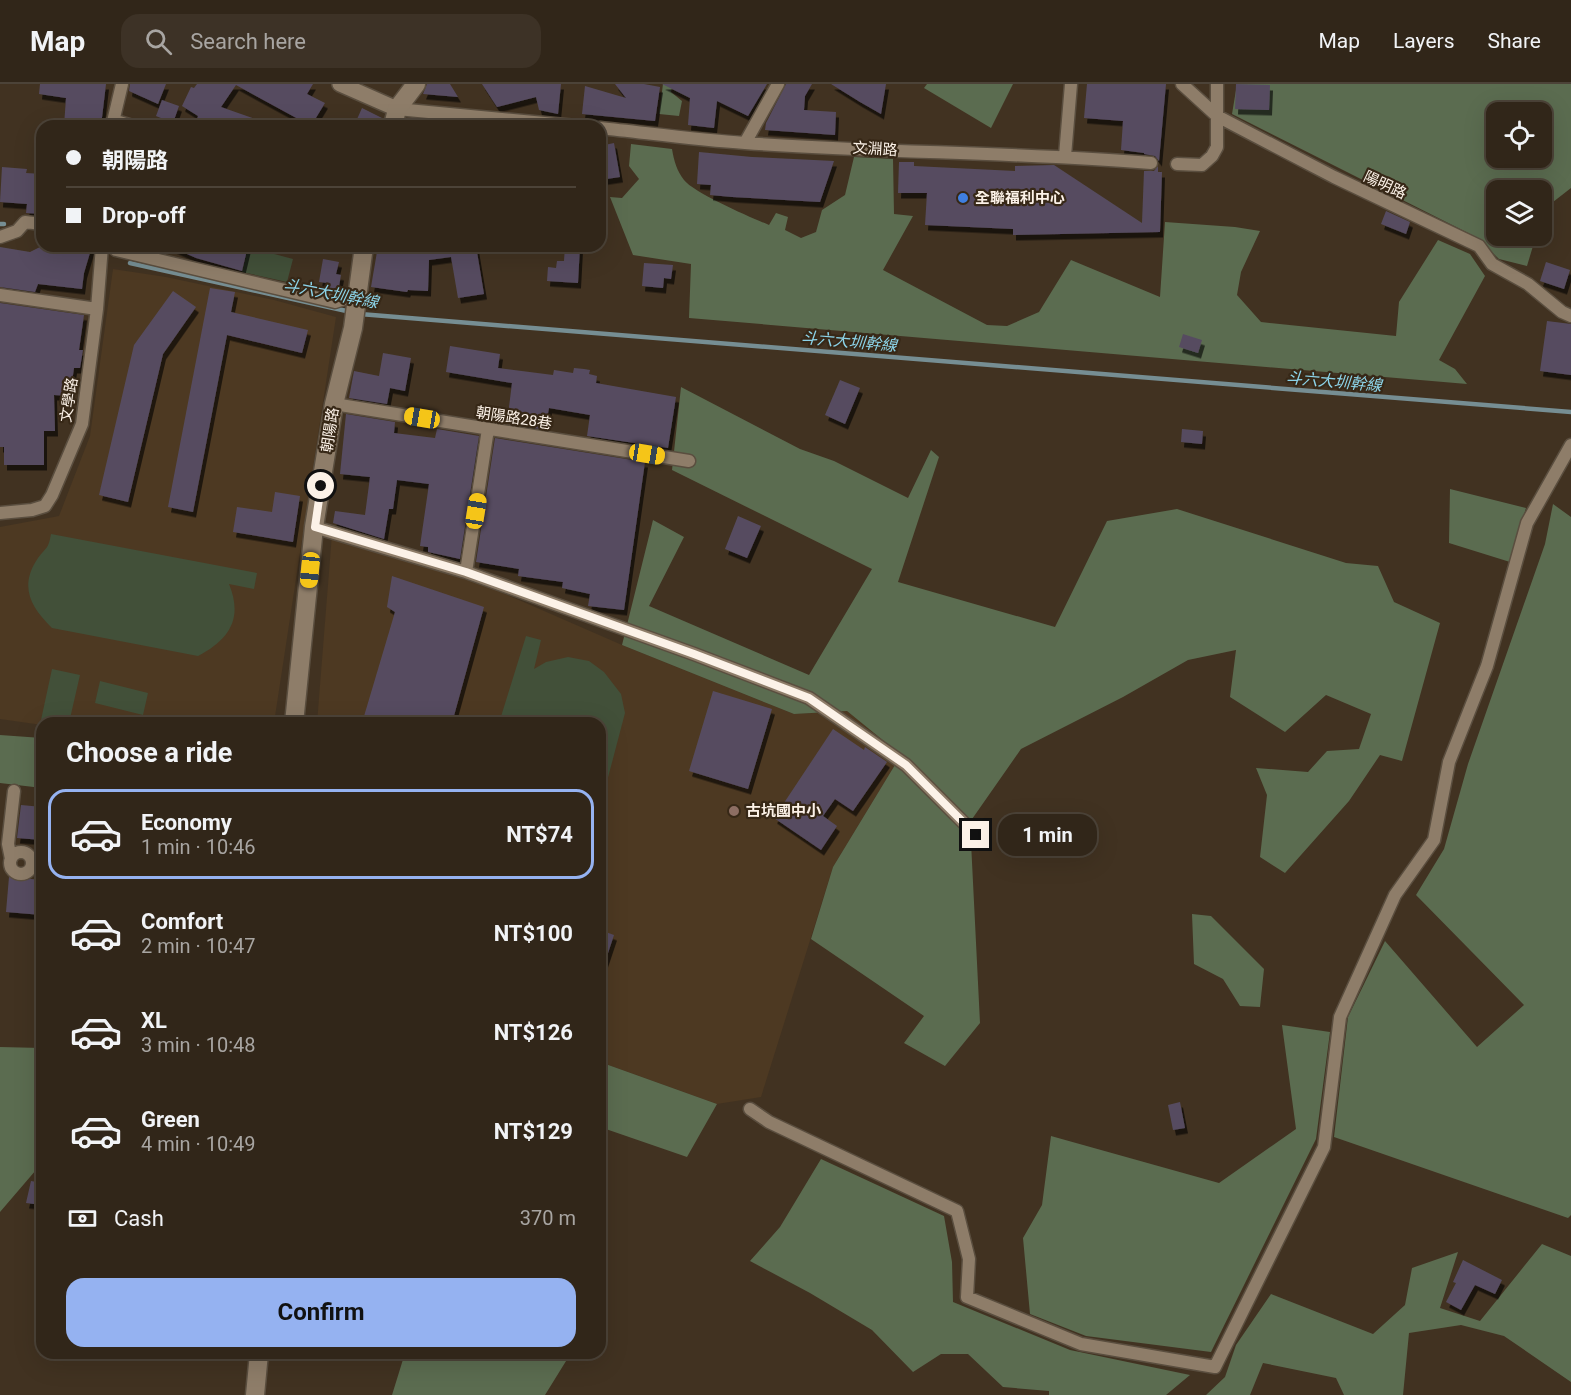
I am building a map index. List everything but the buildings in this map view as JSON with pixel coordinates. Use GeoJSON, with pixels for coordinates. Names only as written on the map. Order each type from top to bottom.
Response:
{"type":"FeatureCollection","features":[{"type":"Feature","properties":{"kind":"main road"},"geometry":{"type":"LineString","coordinates":[[395,118],[416,84]]}},
{"type":"Feature","properties":{"kind":"main road","name":"朝陽路"},"geometry":{"type":"LineString","coordinates":[[295,717],[315,527],[334,404],[353,328],[363,252]]}},
{"type":"Feature","properties":{"kind":"main road"},"geometry":{"type":"LineString","coordinates":[[255,1395],[258,1359]]}},
{"type":"Feature","properties":{"kind":"street"},"geometry":{"type":"LineString","coordinates":[[114,120],[122,84]]}},
{"type":"Feature","properties":{"kind":"street"},"geometry":{"type":"LineString","coordinates":[[340,84],[395,118],[440,120]]}},
{"type":"Feature","properties":{"kind":"street"},"geometry":{"type":"LineString","coordinates":[[745,143],[778,84]]}},
{"type":"Feature","properties":{"kind":"street"},"geometry":{"type":"LineString","coordinates":[[1065,156],[1071,84]]}},
{"type":"Feature","properties":{"kind":"street","name":"陽明路"},"geometry":{"type":"LineString","coordinates":[[1182,84],[1217,116],[1334,177],[1479,246],[1492,264],[1528,284],[1562,312],[1571,316]]}},
{"type":"Feature","properties":{"kind":"street"},"geometry":{"type":"LineString","coordinates":[[1177,164],[1202,165],[1212,156],[1217,147],[1217,84]]}},
{"type":"Feature","properties":{"kind":"street","name":"文淵路"},"geometry":{"type":"LineString","coordinates":[[606,129],[745,143],[1065,156],[1151,162]]}},
{"type":"Feature","properties":{"kind":"street"},"geometry":{"type":"LineString","coordinates":[[0,237],[17,231],[25,222],[36,223]]}},
{"type":"Feature","properties":{"kind":"street","name":"文學路"},"geometry":{"type":"LineString","coordinates":[[0,513],[32,510],[45,506],[52,495],[82,424],[97,309],[102,252]]}},
{"type":"Feature","properties":{"kind":"street"},"geometry":{"type":"LineString","coordinates":[[124,252],[335,302],[356,295]]}},
{"type":"Feature","properties":{"kind":"street"},"geometry":{"type":"LineString","coordinates":[[0,295],[97,309]]}},
{"type":"Feature","properties":{"kind":"street","name":"朝陽路28巷"},"geometry":{"type":"LineString","coordinates":[[334,404],[689,461]]}},
{"type":"Feature","properties":{"kind":"street"},"geometry":{"type":"LineString","coordinates":[[466,572],[488,429]]}},
{"type":"Feature","properties":{"kind":"street"},"geometry":{"type":"LineString","coordinates":[[750,1109],[769,1122],[957,1211],[969,1258],[967,1297],[1082,1344],[1215,1367],[1324,1147],[1340,1017],[1395,895],[1434,840],[1449,762],[1487,666],[1527,524],[1571,445]]}},
{"type":"Feature","properties":{"kind":"street"},"geometry":{"type":"LineString","coordinates":[[315,527],[466,572],[809,698],[906,765],[976,835]]}},
{"type":"Feature","properties":{"kind":"street"},"geometry":{"type":"LineString","coordinates":[[13,865],[16,854],[22,852],[36,858],[29,870],[23,873],[13,865],[8,844],[14,791]]}},
{"type":"Feature","properties":{"kind":"street"},"geometry":{"type":"LineString","coordinates":[[0,869],[13,865]]}},
{"type":"Feature","properties":{"kind":"shaded area"},"geometry":{"type":"Polygon","coordinates":[[[113,269],[166,277],[274,300],[336,317],[275,717],[36,717],[36,724],[0,719],[0,527],[59,516],[90,436],[113,269]]]}},
{"type":"Feature","properties":{"kind":"shaded area","name":"古坑國中小"},"geometry":{"type":"Polygon","coordinates":[[[332,534],[462,575],[622,645],[794,714],[847,711],[901,755],[833,867],[761,1097],[717,1104],[606,1064],[606,717],[317,717],[332,534]]]}},
{"type":"Feature","properties":{"kind":"green space"},"geometry":{"type":"Polygon","coordinates":[[[663,84],[673,84],[671,92],[682,101],[679,116],[659,114],[663,84]]]}},
{"type":"Feature","properties":{"kind":"green space"},"geometry":{"type":"Polygon","coordinates":[[[927,84],[1013,84],[991,128],[924,88],[927,84]]]}},
{"type":"Feature","properties":{"kind":"green space"},"geometry":{"type":"Polygon","coordinates":[[[1237,84],[1571,84],[1571,188],[1552,203],[1552,180],[1486,180],[1486,246],[1533,246],[1527,266],[1499,259],[1476,237],[1232,114],[1237,84]]]}},
{"type":"Feature","properties":{"kind":"green space"},"geometry":{"type":"Polygon","coordinates":[[[631,144],[672,149],[675,162],[684,180],[699,192],[769,225],[776,213],[788,217],[785,230],[801,238],[816,232],[822,210],[845,195],[854,157],[893,159],[894,214],[913,216],[883,270],[987,325],[1007,326],[1039,312],[1071,260],[1160,297],[1165,222],[1260,231],[1241,272],[1237,295],[1261,322],[1396,336],[1399,302],[1438,240],[1470,254],[1485,276],[1439,360],[1455,369],[1467,384],[689,318],[691,264],[633,255],[610,197],[622,198],[639,179],[629,166],[631,144]]]}},
{"type":"Feature","properties":{"kind":"green space"},"geometry":{"type":"Polygon","coordinates":[[[247,252],[267,252],[293,259],[287,282],[242,272],[247,252]]]}},
{"type":"Feature","properties":{"kind":"green space"},"geometry":{"type":"Polygon","coordinates":[[[681,387],[800,449],[834,461],[908,498],[931,450],[939,457],[898,582],[1055,627],[1107,521],[1177,509],[1346,563],[1378,566],[1394,602],[1440,623],[1402,761],[1380,755],[1349,801],[1285,873],[1260,857],[1267,795],[1256,768],[1308,772],[1327,751],[1359,749],[1371,714],[1326,695],[1285,732],[1230,697],[1236,650],[1188,660],[1123,697],[1021,749],[970,822],[980,1023],[945,1066],[904,1043],[924,1016],[811,939],[833,867],[901,755],[847,711],[794,714],[622,645],[653,520],[684,537],[649,606],[809,675],[872,569],[672,470],[681,387]]]}},
{"type":"Feature","properties":{"kind":"green space"},"geometry":{"type":"Polygon","coordinates":[[[1450,489],[1526,508],[1510,562],[1449,543],[1450,489]]]}},
{"type":"Feature","properties":{"kind":"green space"},"geometry":{"type":"Polygon","coordinates":[[[1553,504],[1571,517],[1571,1215],[1568,1218],[1334,1137],[1348,1017],[1385,941],[1477,1047],[1524,1005],[1416,895],[1444,849],[1468,764],[1545,544],[1553,504]]]}},
{"type":"Feature","properties":{"kind":"green space"},"geometry":{"type":"Polygon","coordinates":[[[51,534],[257,573],[254,589],[229,584],[235,607],[231,626],[226,635],[198,656],[52,628],[33,604],[28,587],[32,568],[48,545],[51,534]]]}},
{"type":"Feature","properties":{"kind":"green space"},"geometry":{"type":"Polygon","coordinates":[[[526,636],[541,640],[534,669],[546,662],[568,657],[589,661],[604,672],[621,694],[625,713],[606,785],[606,717],[501,717],[526,636]]]}},
{"type":"Feature","properties":{"kind":"green space"},"geometry":{"type":"Polygon","coordinates":[[[52,669],[80,675],[70,717],[42,717],[52,669]]]}},
{"type":"Feature","properties":{"kind":"green space"},"geometry":{"type":"Polygon","coordinates":[[[100,681],[148,693],[143,715],[95,703],[100,681]]]}},
{"type":"Feature","properties":{"kind":"green space"},"geometry":{"type":"Polygon","coordinates":[[[0,735],[36,738],[36,787],[0,783],[0,735]]]}},
{"type":"Feature","properties":{"kind":"green space"},"geometry":{"type":"Polygon","coordinates":[[[1192,914],[1211,916],[1264,969],[1260,1007],[1240,1006],[1223,979],[1194,964],[1192,914]]]}},
{"type":"Feature","properties":{"kind":"green space"},"geometry":{"type":"Polygon","coordinates":[[[1282,1025],[1330,1032],[1316,1139],[1211,1352],[1086,1336],[1030,1314],[1023,1238],[1042,1205],[1051,1136],[1219,1183],[1296,1129],[1282,1025]]]}},
{"type":"Feature","properties":{"kind":"green space"},"geometry":{"type":"Polygon","coordinates":[[[0,1047],[36,1048],[36,1170],[0,1212],[0,1047]]]}},
{"type":"Feature","properties":{"kind":"green space"},"geometry":{"type":"Polygon","coordinates":[[[606,1064],[717,1104],[687,1157],[606,1129],[606,1064]]]}},
{"type":"Feature","properties":{"kind":"green space"},"geometry":{"type":"Polygon","coordinates":[[[821,1159],[944,1216],[952,1262],[953,1302],[1070,1350],[1190,1375],[1166,1395],[1049,1395],[1049,1391],[1003,1387],[968,1354],[941,1354],[913,1372],[872,1330],[750,1261],[780,1227],[821,1159]]]}},
{"type":"Feature","properties":{"kind":"green space"},"geometry":{"type":"Polygon","coordinates":[[[1542,1244],[1571,1256],[1571,1382],[1504,1336],[1461,1325],[1409,1333],[1403,1395],[1344,1395],[1336,1378],[1263,1363],[1250,1395],[1206,1395],[1225,1377],[1236,1345],[1271,1294],[1373,1334],[1405,1305],[1412,1268],[1458,1252],[1440,1308],[1480,1321],[1542,1244]]]}},
{"type":"Feature","properties":{"kind":"green space"},"geometry":{"type":"Polygon","coordinates":[[[403,1359],[567,1359],[545,1395],[392,1395],[403,1359]]]}},
{"type":"Feature","properties":{"kind":"waterway","name":"斗六大圳幹線"},"geometry":{"type":"LineString","coordinates":[[130,263],[351,312]]}},
{"type":"Feature","properties":{"kind":"waterway","name":"斗六大圳幹線"},"geometry":{"type":"LineString","coordinates":[[360,314],[1571,412]]}},
{"type":"Feature","properties":{"kind":"place","name":"全聯福利中心"},"geometry":{"type":"Point","coordinates":[963,198]}},
{"type":"Feature","properties":{"kind":"place","name":"古坑國中小"},"geometry":{"type":"Point","coordinates":[734,811]}},
{"type":"Feature","properties":{"kind":"route"},"geometry":{"type":"LineString","coordinates":[[321,486],[315,527],[466,572],[809,698],[906,765],[976,835]]}}]}
